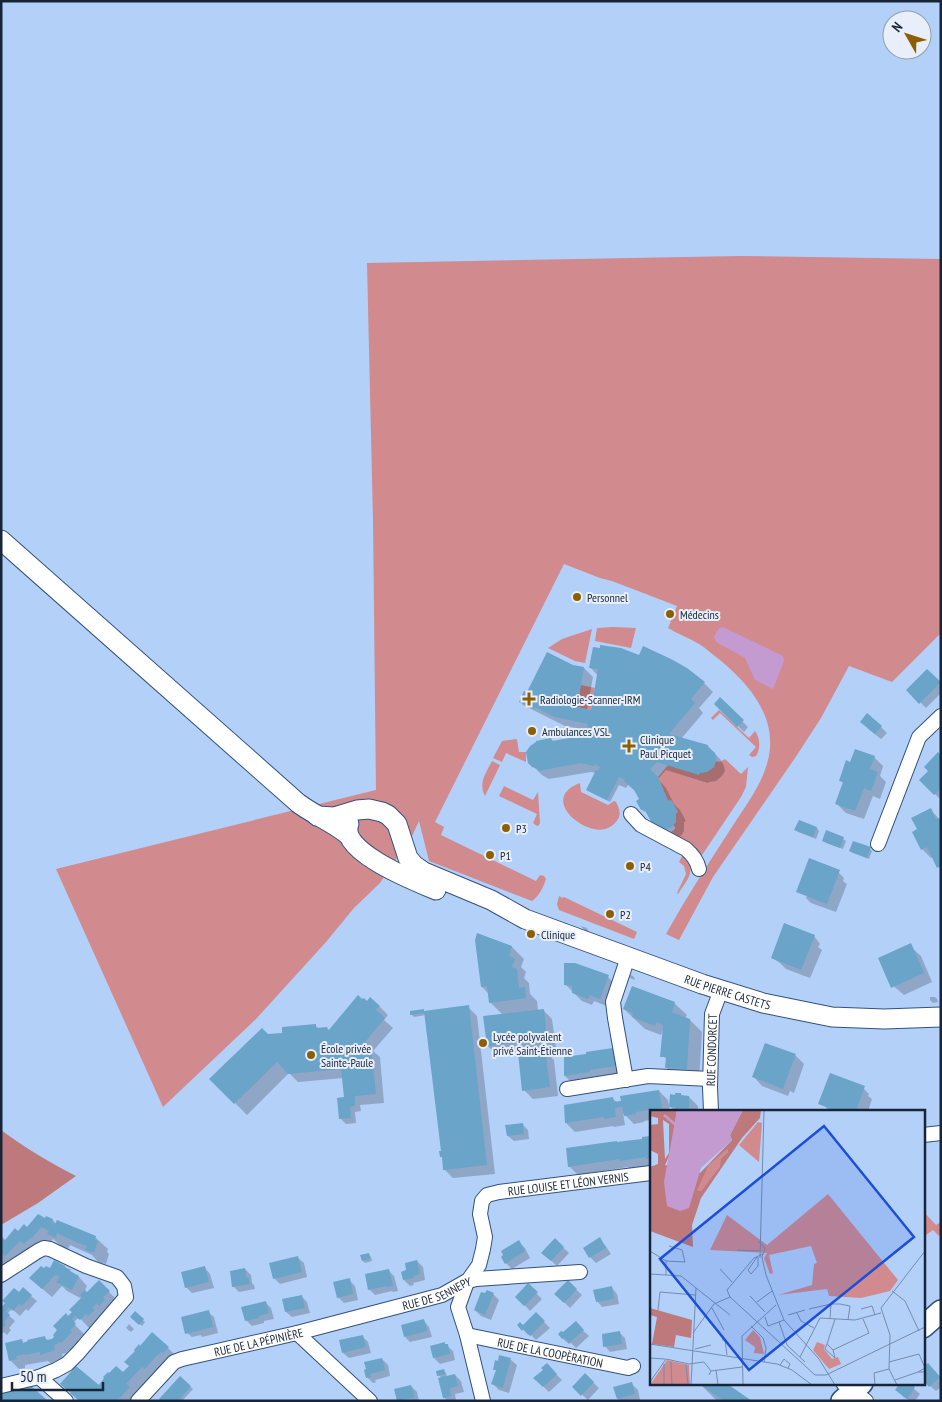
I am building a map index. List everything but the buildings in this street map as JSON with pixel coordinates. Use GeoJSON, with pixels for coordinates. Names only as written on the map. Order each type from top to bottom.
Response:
{"type":"FeatureCollection","features":[{"type":"Feature","properties":{"kind":"main road"},"geometry":{"type":"LineString","coordinates":[[924,1326],[941,1311]]}},
{"type":"Feature","properties":{"kind":"street"},"geometry":{"type":"LineString","coordinates":[[1,540],[298,803],[338,827],[365,854],[405,856]]}},
{"type":"Feature","properties":{"kind":"street"},"geometry":{"type":"LineString","coordinates":[[878,844],[919,737],[941,716]]}},
{"type":"Feature","properties":{"kind":"street"},"geometry":{"type":"LineString","coordinates":[[317,816],[334,817],[357,810],[376,810],[388,815],[397,824],[405,856]]}},
{"type":"Feature","properties":{"kind":"street"},"geometry":{"type":"LineString","coordinates":[[631,814],[641,825],[686,850],[697,862],[699,869]]}},
{"type":"Feature","properties":{"kind":"street"},"geometry":{"type":"LineString","coordinates":[[347,834],[347,826],[350,822],[362,817],[372,817],[388,825],[405,856]]}},
{"type":"Feature","properties":{"kind":"street","name":"RUE PIERRE CASTETS"},"geometry":{"type":"LineString","coordinates":[[405,856],[434,877],[491,900],[525,919],[720,990],[763,1003],[832,1017],[884,1019],[941,1017]]}},
{"type":"Feature","properties":{"kind":"street"},"geometry":{"type":"LineString","coordinates":[[626,1080],[613,1002],[628,957]]}},
{"type":"Feature","properties":{"kind":"street","name":"RUE CONDORCET"},"geometry":{"type":"LineString","coordinates":[[711,1110],[712,1014],[720,990]]}},
{"type":"Feature","properties":{"kind":"street"},"geometry":{"type":"LineString","coordinates":[[567,1090],[648,1076],[710,1079]]}},
{"type":"Feature","properties":{"kind":"street"},"geometry":{"type":"LineString","coordinates":[[924,1135],[941,1133]]}},
{"type":"Feature","properties":{"kind":"street","name":"RUE LOUISE ET LÉON VERNIS"},"geometry":{"type":"LineString","coordinates":[[467,1282],[479,1265],[484,1249],[485,1237],[480,1207],[487,1195],[650,1173]]}},
{"type":"Feature","properties":{"kind":"street"},"geometry":{"type":"LineString","coordinates":[[1,1275],[38,1251],[44,1248],[50,1249],[86,1266],[117,1277],[124,1286],[126,1296],[78,1353],[62,1367],[39,1377],[1,1386]]}},
{"type":"Feature","properties":{"kind":"street","name":"RUE DE SENNEPY"},"geometry":{"type":"LineString","coordinates":[[297,1333],[442,1295],[467,1282],[490,1278],[580,1272]]}},
{"type":"Feature","properties":{"kind":"street"},"geometry":{"type":"LineString","coordinates":[[458,1306],[467,1282]]}},
{"type":"Feature","properties":{"kind":"street"},"geometry":{"type":"LineString","coordinates":[[442,1295],[458,1306],[467,1334],[483,1401]]}},
{"type":"Feature","properties":{"kind":"street","name":"RUE DE LA PÉPINIÈRE"},"geometry":{"type":"LineString","coordinates":[[138,1401],[174,1362],[297,1333],[370,1401]]}},
{"type":"Feature","properties":{"kind":"street","name":"RUE DE LA COOPÈRATION"},"geometry":{"type":"LineString","coordinates":[[467,1334],[628,1368],[633,1366]]}},
{"type":"Feature","properties":{"kind":"street"},"geometry":{"type":"LineString","coordinates":[[39,1377],[66,1401]]}},
{"type":"Feature","properties":{"kind":"shaded area"},"geometry":{"type":"Polygon","coordinates":[[[740,256],[941,259],[941,633],[892,682],[849,666],[821,718],[713,877],[679,940],[666,934],[697,881],[751,798],[764,773],[770,748],[766,719],[752,693],[731,670],[702,646],[668,628],[677,606],[564,564],[435,822],[444,827],[441,835],[536,881],[540,875],[544,876],[546,879],[539,894],[532,901],[429,861],[419,821],[413,834],[380,883],[354,908],[326,942],[256,1019],[163,1107],[56,869],[376,790],[373,521],[367,263],[740,256]]]}},
{"type":"Feature","properties":{"kind":"shaded area"},"geometry":{"type":"Polygon","coordinates":[[[723,627],[783,656],[784,661],[773,689],[755,680],[745,658],[716,642],[714,637],[719,628],[723,627]]]}},
{"type":"Feature","properties":{"kind":"shaded area"},"geometry":{"type":"Polygon","coordinates":[[[597,628],[636,628],[631,648],[595,641],[597,628]]]}},
{"type":"Feature","properties":{"kind":"shaded area"},"geometry":{"type":"Polygon","coordinates":[[[592,629],[585,663],[575,661],[548,648],[562,639],[592,629]]]}},
{"type":"Feature","properties":{"kind":"shaded area"},"geometry":{"type":"Polygon","coordinates":[[[581,685],[595,688],[591,710],[577,707],[581,685]]]}},
{"type":"Feature","properties":{"kind":"shaded area"},"geometry":{"type":"Polygon","coordinates":[[[719,710],[749,738],[755,731],[759,743],[759,750],[756,756],[752,757],[749,755],[756,747],[720,713],[713,720],[711,718],[719,710]]]}},
{"type":"Feature","properties":{"kind":"shaded area"},"geometry":{"type":"Polygon","coordinates":[[[516,739],[519,752],[526,752],[526,762],[506,753],[502,762],[493,758],[502,741],[516,739]]]}},
{"type":"Feature","properties":{"kind":"shaded area"},"geometry":{"type":"Polygon","coordinates":[[[725,759],[741,774],[748,767],[746,787],[700,858],[668,834],[675,829],[673,825],[676,822],[676,813],[678,812],[671,800],[668,801],[658,777],[668,765],[702,773],[713,767],[716,761],[720,762],[725,759]]]}},
{"type":"Feature","properties":{"kind":"shaded area"},"geometry":{"type":"Polygon","coordinates":[[[492,761],[500,765],[485,796],[482,787],[483,782],[492,761]]]}},
{"type":"Feature","properties":{"kind":"shaded area"},"geometry":{"type":"Polygon","coordinates":[[[580,783],[581,792],[608,805],[614,801],[616,802],[619,815],[613,825],[605,829],[596,829],[577,821],[569,814],[564,806],[564,797],[568,790],[580,783]]]}},
{"type":"Feature","properties":{"kind":"shaded area"},"geometry":{"type":"Polygon","coordinates":[[[504,786],[533,800],[538,792],[539,825],[537,826],[533,823],[537,814],[499,796],[504,786]]]}},
{"type":"Feature","properties":{"kind":"shaded area"},"geometry":{"type":"Polygon","coordinates":[[[683,854],[689,863],[691,872],[678,894],[686,874],[684,866],[679,862],[683,854]]]}},
{"type":"Feature","properties":{"kind":"shaded area"},"geometry":{"type":"Polygon","coordinates":[[[559,896],[637,932],[634,939],[559,910],[557,904],[559,896]]]}},
{"type":"Feature","properties":{"kind":"shaded area"},"geometry":{"type":"Polygon","coordinates":[[[1,1130],[19,1143],[76,1176],[38,1203],[1,1225],[1,1130]]]}},
{"type":"Feature","properties":{"kind":"shaded area"},"geometry":{"type":"Polygon","coordinates":[[[924,1212],[936,1225],[941,1222],[941,1234],[939,1236],[933,1230],[926,1235],[924,1233],[924,1212]]]}},
{"type":"Feature","properties":{"kind":"place","name":"Personnel"},"geometry":{"type":"Point","coordinates":[577,597]}},
{"type":"Feature","properties":{"kind":"place","name":"Médecins"},"geometry":{"type":"Point","coordinates":[670,614]}},
{"type":"Feature","properties":{"kind":"place","name":"Radiologie-Scanner-IRM"},"geometry":{"type":"Point","coordinates":[529,699]}},
{"type":"Feature","properties":{"kind":"place","name":"Ambulances VSL"},"geometry":{"type":"Point","coordinates":[532,731]}},
{"type":"Feature","properties":{"kind":"place","name":"Clinique Paul Picquet"},"geometry":{"type":"Point","coordinates":[629,746]}},
{"type":"Feature","properties":{"kind":"place","name":"P3"},"geometry":{"type":"Point","coordinates":[506,828]}},
{"type":"Feature","properties":{"kind":"place","name":"P1"},"geometry":{"type":"Point","coordinates":[490,855]}},
{"type":"Feature","properties":{"kind":"place","name":"P4"},"geometry":{"type":"Point","coordinates":[630,866]}},
{"type":"Feature","properties":{"kind":"place","name":"P2"},"geometry":{"type":"Point","coordinates":[610,914]}},
{"type":"Feature","properties":{"kind":"place","name":"Clinique"},"geometry":{"type":"Point","coordinates":[531,934]}},
{"type":"Feature","properties":{"kind":"place","name":"Lycée polyvalent privé Saint-Étienne"},"geometry":{"type":"Point","coordinates":[483,1043]}},
{"type":"Feature","properties":{"kind":"place","name":"École privée Sainte-Paule"},"geometry":{"type":"Point","coordinates":[311,1055]}}]}
